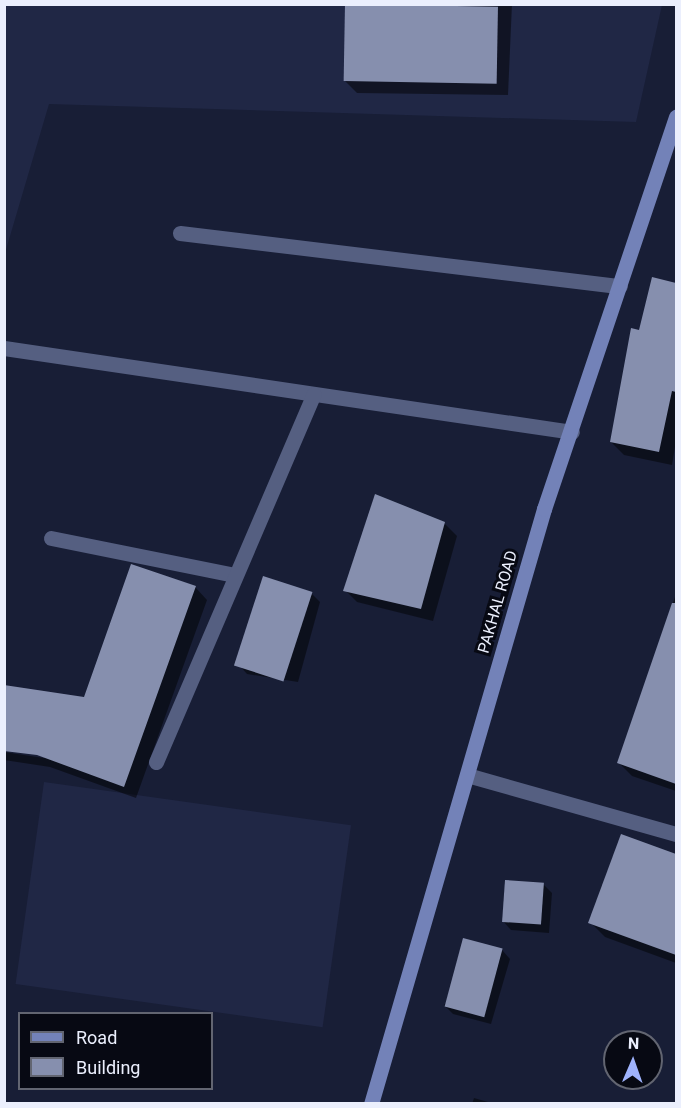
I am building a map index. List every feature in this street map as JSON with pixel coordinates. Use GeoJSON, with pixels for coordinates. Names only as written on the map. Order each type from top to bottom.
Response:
{"type":"FeatureCollection","features":[{"type":"Feature","properties":{"kind":"street","name":"PAKHAL ROAD"},"geometry":{"type":"LineString","coordinates":[[371,1104],[544,509],[572,432],[676,117]]}},
{"type":"Feature","properties":{"kind":"street"},"geometry":{"type":"LineString","coordinates":[[180,233],[620,286]]}},
{"type":"Feature","properties":{"kind":"street"},"geometry":{"type":"LineString","coordinates":[[4,348],[572,432]]}},
{"type":"Feature","properties":{"kind":"street"},"geometry":{"type":"LineString","coordinates":[[156,762],[314,394]]}},
{"type":"Feature","properties":{"kind":"street"},"geometry":{"type":"LineString","coordinates":[[51,538],[235,575]]}},
{"type":"Feature","properties":{"kind":"street"},"geometry":{"type":"LineString","coordinates":[[467,775],[676,834]]}},
{"type":"Feature","properties":{"kind":"shaded area"},"geometry":{"type":"Polygon","coordinates":[[[5,5],[662,5],[636,122],[49,104],[5,253],[5,5]]]}},
{"type":"Feature","properties":{"kind":"shaded area"},"geometry":{"type":"Polygon","coordinates":[[[44,782],[351,825],[323,1027],[16,984],[44,782]]]}},
{"type":"Feature","properties":{"kind":"building"},"geometry":{"type":"Polygon","coordinates":[[[345,4],[498,7],[497,84],[344,81],[345,4]]]}},
{"type":"Feature","properties":{"kind":"building"},"geometry":{"type":"Polygon","coordinates":[[[652,277],[676,283],[676,392],[672,391],[659,452],[610,442],[631,328],[639,330],[652,277]]]}},
{"type":"Feature","properties":{"kind":"building"},"geometry":{"type":"Polygon","coordinates":[[[375,494],[445,522],[421,609],[343,591],[375,494]]]}},
{"type":"Feature","properties":{"kind":"building"},"geometry":{"type":"Polygon","coordinates":[[[131,564],[196,586],[124,787],[37,755],[4,751],[4,685],[84,697],[131,564]]]}},
{"type":"Feature","properties":{"kind":"building"},"geometry":{"type":"Polygon","coordinates":[[[263,576],[312,592],[283,681],[234,665],[263,576]]]}},
{"type":"Feature","properties":{"kind":"building"},"geometry":{"type":"Polygon","coordinates":[[[672,603],[676,603],[676,784],[617,763],[672,603]]]}},
{"type":"Feature","properties":{"kind":"building"},"geometry":{"type":"Polygon","coordinates":[[[621,834],[676,854],[676,955],[588,923],[621,834]]]}},
{"type":"Feature","properties":{"kind":"building"},"geometry":{"type":"Polygon","coordinates":[[[505,880],[544,883],[541,925],[502,922],[505,880]]]}},
{"type":"Feature","properties":{"kind":"building"},"geometry":{"type":"Polygon","coordinates":[[[463,938],[503,949],[484,1017],[445,1007],[463,938]]]}}]}
